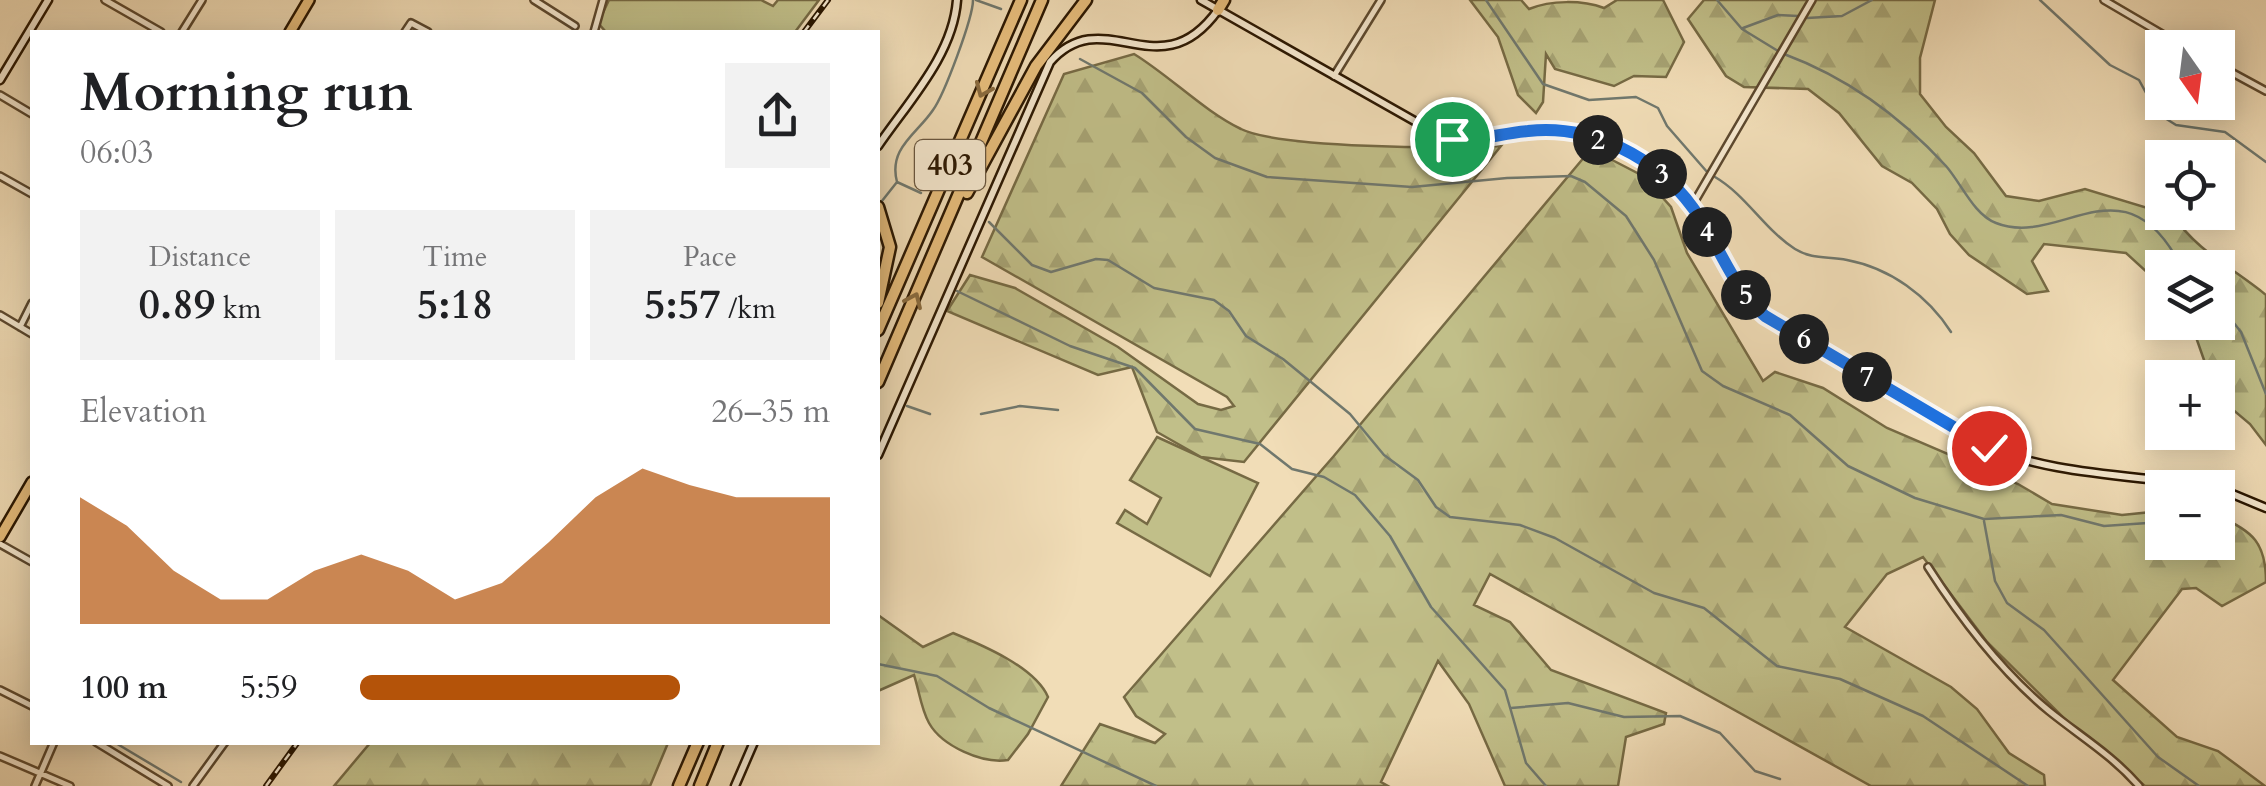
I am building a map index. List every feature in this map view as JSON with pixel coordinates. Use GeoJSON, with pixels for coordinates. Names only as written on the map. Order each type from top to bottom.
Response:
{"type":"FeatureCollection","features":[{"type":"Feature","properties":{"kind":"highway","name":"403"},"geometry":{"type":"LineString","coordinates":[[880,325],[1021,0]]}},
{"type":"Feature","properties":{"kind":"highway","name":"403"},"geometry":{"type":"LineString","coordinates":[[880,377],[1042,0]]}},
{"type":"Feature","properties":{"kind":"highway"},"geometry":{"type":"LineString","coordinates":[[940,242],[1036,66],[1086,0]]}},
{"type":"Feature","properties":{"kind":"highway"},"geometry":{"type":"LineString","coordinates":[[880,214],[890,247],[880,294]]}},
{"type":"Feature","properties":{"kind":"highway"},"geometry":{"type":"LineString","coordinates":[[679,786],[697,745]]}},
{"type":"Feature","properties":{"kind":"highway"},"geometry":{"type":"LineString","coordinates":[[700,786],[717,745]]}},
{"type":"Feature","properties":{"kind":"main road"},"geometry":{"type":"LineString","coordinates":[[0,80],[48,0]]}},
{"type":"Feature","properties":{"kind":"main road"},"geometry":{"type":"LineString","coordinates":[[291,30],[309,0]]}},
{"type":"Feature","properties":{"kind":"main road"},"geometry":{"type":"LineString","coordinates":[[880,143],[943,51],[954,24],[957,0]]}},
{"type":"Feature","properties":{"kind":"main road"},"geometry":{"type":"LineString","coordinates":[[1201,0],[1221,5],[1430,132],[1452,139],[1480,140],[1538,130],[1609,142],[1653,166],[1692,206],[1740,287],[1765,316],[1977,443],[2020,460],[2145,480]]}},
{"type":"Feature","properties":{"kind":"main road"},"geometry":{"type":"LineString","coordinates":[[880,450],[1050,62],[1064,49],[1092,38],[1160,46],[1182,44],[1199,34],[1221,5]]}},
{"type":"Feature","properties":{"kind":"main road"},"geometry":{"type":"LineString","coordinates":[[0,540],[30,486]]}},
{"type":"Feature","properties":{"kind":"main road"},"geometry":{"type":"LineString","coordinates":[[2235,495],[2266,508]]}},
{"type":"Feature","properties":{"kind":"main road"},"geometry":{"type":"LineString","coordinates":[[735,786],[753,745]]}},
{"type":"Feature","properties":{"kind":"street"},"geometry":{"type":"LineString","coordinates":[[105,0],[158,30]]}},
{"type":"Feature","properties":{"kind":"street"},"geometry":{"type":"LineString","coordinates":[[183,30],[202,0]]}},
{"type":"Feature","properties":{"kind":"street"},"geometry":{"type":"LineString","coordinates":[[534,0],[574,26]]}},
{"type":"Feature","properties":{"kind":"street"},"geometry":{"type":"LineString","coordinates":[[594,30],[602,0]]}},
{"type":"Feature","properties":{"kind":"street"},"geometry":{"type":"LineString","coordinates":[[1334,76],[1381,0]]}},
{"type":"Feature","properties":{"kind":"street"},"geometry":{"type":"LineString","coordinates":[[1692,206],[1812,0]]}},
{"type":"Feature","properties":{"kind":"street"},"geometry":{"type":"LineString","coordinates":[[2104,0],[2155,30]]}},
{"type":"Feature","properties":{"kind":"street"},"geometry":{"type":"LineString","coordinates":[[2235,74],[2266,91]]}},
{"type":"Feature","properties":{"kind":"street"},"geometry":{"type":"LineString","coordinates":[[0,95],[30,113]]}},
{"type":"Feature","properties":{"kind":"street"},"geometry":{"type":"LineString","coordinates":[[0,176],[30,193]]}},
{"type":"Feature","properties":{"kind":"street"},"geometry":{"type":"LineString","coordinates":[[20,327],[30,307]]}},
{"type":"Feature","properties":{"kind":"street"},"geometry":{"type":"LineString","coordinates":[[0,315],[30,333]]}},
{"type":"Feature","properties":{"kind":"street"},"geometry":{"type":"LineString","coordinates":[[0,540],[30,561]]}},
{"type":"Feature","properties":{"kind":"street"},"geometry":{"type":"LineString","coordinates":[[1928,567],[1972,633],[2049,711],[2102,749],[2139,786]]}},
{"type":"Feature","properties":{"kind":"street"},"geometry":{"type":"LineString","coordinates":[[0,690],[30,705]]}},
{"type":"Feature","properties":{"kind":"street"},"geometry":{"type":"LineString","coordinates":[[34,786],[53,745]]}},
{"type":"Feature","properties":{"kind":"street"},"geometry":{"type":"LineString","coordinates":[[101,745],[168,786]]}},
{"type":"Feature","properties":{"kind":"street"},"geometry":{"type":"LineString","coordinates":[[193,786],[223,745]]}},
{"type":"Feature","properties":{"kind":"street"},"geometry":{"type":"LineString","coordinates":[[0,756],[70,786]]}},
{"type":"Feature","properties":{"kind":"green space"},"geometry":{"type":"Polygon","coordinates":[[[609,0],[761,0],[773,6],[778,0],[819,0],[796,30],[604,30],[598,23],[609,0]]]}},
{"type":"Feature","properties":{"kind":"green space"},"geometry":{"type":"Polygon","coordinates":[[[1470,0],[1521,0],[1529,9],[1566,2],[1604,8],[1617,0],[1663,0],[1684,42],[1666,77],[1634,76],[1614,86],[1555,69],[1546,54],[1543,102],[1536,113],[1518,95],[1498,37],[1470,0]]]}},
{"type":"Feature","properties":{"kind":"green space"},"geometry":{"type":"Polygon","coordinates":[[[1704,0],[1935,0],[1920,58],[1920,94],[1946,127],[1974,153],[2006,196],[2039,201],[2085,189],[2145,207],[2145,230],[2184,230],[2205,250],[2145,250],[2145,270],[2126,253],[2044,244],[2032,261],[2048,291],[2027,294],[1969,255],[1950,234],[1937,209],[1912,183],[1882,166],[1839,113],[1808,89],[1744,87],[1726,76],[1688,19],[1704,0]]]}},
{"type":"Feature","properties":{"kind":"green space"},"geometry":{"type":"Polygon","coordinates":[[[1134,54],[1228,122],[1261,135],[1367,146],[1501,146],[1244,462],[1201,457],[1157,432],[1132,367],[1098,375],[947,311],[970,275],[1015,288],[1118,347],[1198,404],[1221,410],[1234,406],[1227,397],[982,257],[1064,74],[1134,54]]]}},
{"type":"Feature","properties":{"kind":"green space"},"geometry":{"type":"Polygon","coordinates":[[[1591,149],[1643,176],[1671,207],[1687,253],[1763,381],[1775,372],[1823,388],[1887,428],[2018,484],[2052,504],[2122,515],[2145,513],[2145,560],[2235,560],[2235,524],[2249,533],[2260,548],[2266,582],[2222,606],[2196,588],[2182,589],[2113,680],[2177,737],[2218,751],[2265,786],[2145,786],[2086,740],[1987,642],[1923,557],[1887,574],[1845,627],[1951,687],[1977,709],[2009,753],[2044,775],[2045,786],[1871,786],[1490,574],[1474,605],[1510,622],[1551,670],[1666,713],[1664,724],[1626,737],[1618,786],[1505,786],[1469,704],[1438,661],[1381,782],[1388,786],[1061,786],[1100,724],[1155,743],[1165,734],[1136,716],[1124,697],[1333,457],[1591,149]]]}},
{"type":"Feature","properties":{"kind":"green space"},"geometry":{"type":"Polygon","coordinates":[[[2235,272],[2266,295],[2266,445],[2235,411],[2235,360],[2204,360],[2197,340],[2235,340],[2235,272]]]}},
{"type":"Feature","properties":{"kind":"green space"},"geometry":{"type":"Polygon","coordinates":[[[1157,437],[1258,483],[1210,576],[1117,523],[1125,510],[1147,524],[1161,498],[1130,480],[1157,437]]]}},
{"type":"Feature","properties":{"kind":"green space"},"geometry":{"type":"Polygon","coordinates":[[[880,616],[923,647],[953,633],[965,638],[1020,667],[1048,697],[1008,760],[998,761],[953,746],[935,731],[926,718],[914,675],[880,690],[880,616]]]}},
{"type":"Feature","properties":{"kind":"green space"},"geometry":{"type":"Polygon","coordinates":[[[368,745],[667,745],[650,786],[334,786],[368,745]]]}},
{"type":"Feature","properties":{"kind":"waterway"},"geometry":{"type":"LineString","coordinates":[[921,193],[897,182],[897,160],[906,142],[938,102],[963,39],[973,0]]}},
{"type":"Feature","properties":{"kind":"waterway"},"geometry":{"type":"LineString","coordinates":[[976,0],[1001,9]]}},
{"type":"Feature","properties":{"kind":"waterway"},"geometry":{"type":"LineString","coordinates":[[1486,0],[1543,84],[1589,100],[1636,97],[1658,108],[1667,126],[1708,173]]}},
{"type":"Feature","properties":{"kind":"waterway"},"geometry":{"type":"LineString","coordinates":[[1717,0],[1742,29],[1778,51]]}},
{"type":"Feature","properties":{"kind":"waterway"},"geometry":{"type":"LineString","coordinates":[[1807,18],[1842,16],[1872,0]]}},
{"type":"Feature","properties":{"kind":"waterway"},"geometry":{"type":"LineString","coordinates":[[2040,0],[2110,65],[2139,80],[2157,113],[2176,125],[2225,132],[2266,162]]}},
{"type":"Feature","properties":{"kind":"waterway"},"geometry":{"type":"LineString","coordinates":[[1743,28],[1778,15],[1798,16]]}},
{"type":"Feature","properties":{"kind":"waterway"},"geometry":{"type":"LineString","coordinates":[[1784,54],[1829,74],[1891,115],[1946,166],[1988,219],[2020,228],[2092,212],[2115,211],[2138,217],[2160,234],[2170,250]]}},
{"type":"Feature","properties":{"kind":"waterway"},"geometry":{"type":"LineString","coordinates":[[1080,59],[1142,93],[1186,137],[1215,158],[1267,177],[1412,187],[1571,176],[1585,182],[1626,216],[1654,260],[1702,371],[1723,386],[1790,415],[1848,466],[1915,498],[1984,519],[2061,515],[2104,526],[2145,523]]}},
{"type":"Feature","properties":{"kind":"waterway"},"geometry":{"type":"LineString","coordinates":[[1715,177],[1795,249],[1863,264],[1893,277],[1931,307],[1951,332]]}},
{"type":"Feature","properties":{"kind":"waterway"},"geometry":{"type":"LineString","coordinates":[[880,203],[897,182]]}},
{"type":"Feature","properties":{"kind":"waterway"},"geometry":{"type":"LineString","coordinates":[[989,222],[1032,265],[1051,272],[1096,259],[1108,260],[1154,288],[1214,300],[1229,311],[1246,336],[1283,359],[1350,414],[1384,455],[1418,480],[1436,507],[1450,517],[1520,525],[1555,538],[1654,593],[1704,608],[1777,666],[1840,679],[1923,716],[2028,786]]}},
{"type":"Feature","properties":{"kind":"waterway"},"geometry":{"type":"LineString","coordinates":[[957,291],[1070,346],[1135,368],[1195,429],[1260,444],[1292,469],[1324,477],[1355,495],[1390,536],[1431,607],[1505,690],[1526,763],[1546,786]]}},
{"type":"Feature","properties":{"kind":"waterway"},"geometry":{"type":"LineString","coordinates":[[2235,324],[2266,394]]}},
{"type":"Feature","properties":{"kind":"waterway"},"geometry":{"type":"LineString","coordinates":[[907,406],[930,414]]}},
{"type":"Feature","properties":{"kind":"waterway"},"geometry":{"type":"LineString","coordinates":[[981,414],[1020,406],[1058,410]]}},
{"type":"Feature","properties":{"kind":"waterway"},"geometry":{"type":"LineString","coordinates":[[1984,521],[1995,581],[2007,603],[2044,630],[2158,757],[2199,786]]}},
{"type":"Feature","properties":{"kind":"waterway"},"geometry":{"type":"LineString","coordinates":[[880,664],[937,676],[989,708],[1156,786]]}},
{"type":"Feature","properties":{"kind":"waterway"},"geometry":{"type":"LineString","coordinates":[[1511,708],[1568,703],[1624,717],[1680,716],[1720,733],[1755,771],[1780,779]]}},
{"type":"Feature","properties":{"kind":"waterway"},"geometry":{"type":"LineString","coordinates":[[119,745],[181,782]]}},
{"type":"Feature","properties":{"kind":"railway"},"geometry":{"type":"LineString","coordinates":[[806,30],[828,0]]}},
{"type":"Feature","properties":{"kind":"railway"},"geometry":{"type":"LineString","coordinates":[[266,786],[296,745]]}},
{"type":"Feature","properties":{"kind":"route"},"geometry":{"type":"LineString","coordinates":[[1452,139],[1480,140],[1526,131],[1556,131],[1609,142],[1635,154],[1653,166],[1692,206],[1740,287],[1765,316],[1989,448]]}}]}
